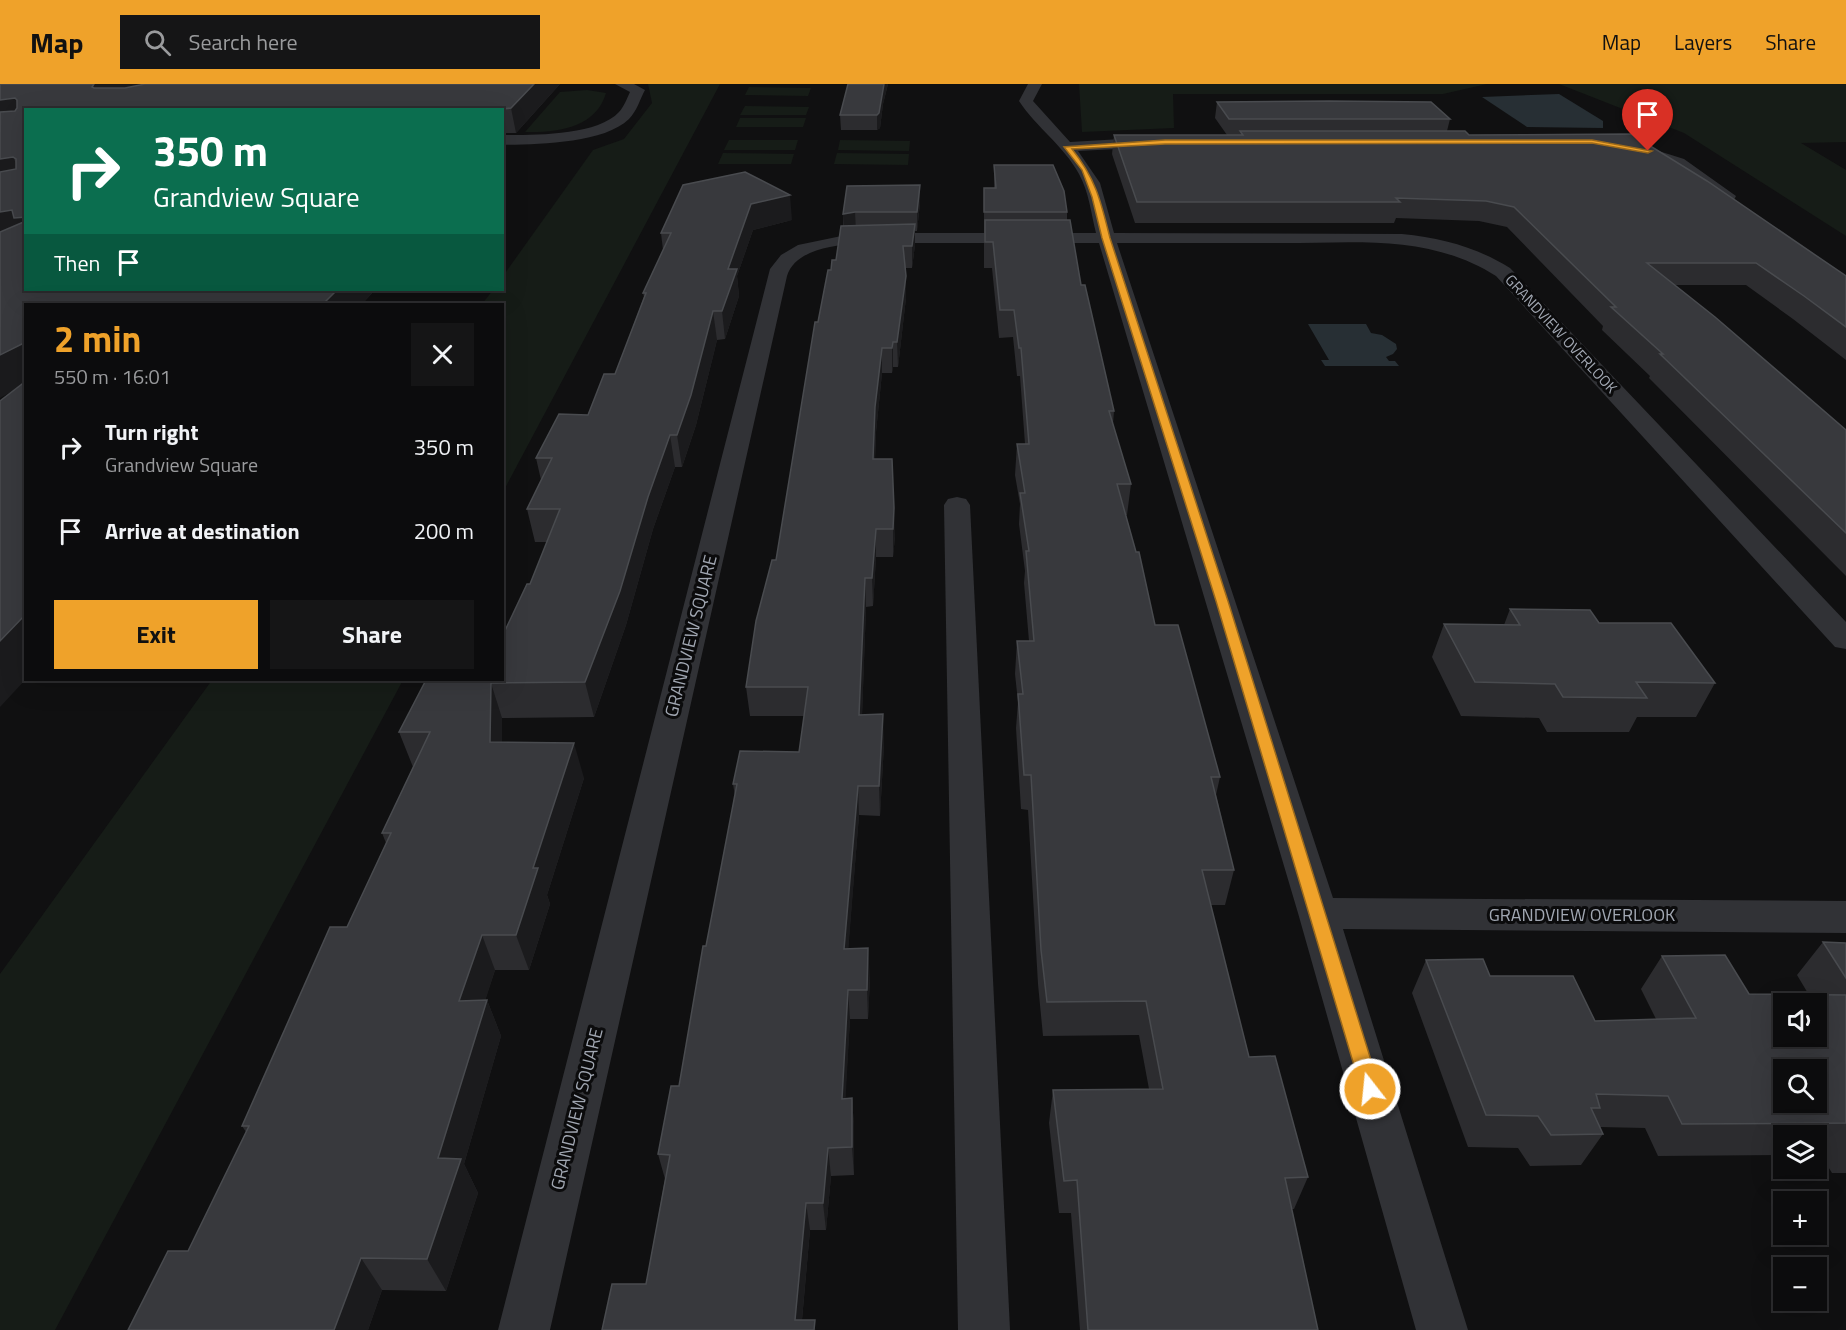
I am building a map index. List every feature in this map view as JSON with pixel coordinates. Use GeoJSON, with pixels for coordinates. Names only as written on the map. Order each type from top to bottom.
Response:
{"type":"FeatureCollection","features":[{"type":"Feature","properties":{"kind":"street"},"geometry":{"type":"LineString","coordinates":[[504,140],[580,134],[608,126],[624,115],[638,90],[622,84]]}},
{"type":"Feature","properties":{"kind":"street"},"geometry":{"type":"LineString","coordinates":[[1035,84],[1026,101],[1049,132],[1067,147],[1085,170],[1096,197],[1106,238],[1318,913],[1442,1330]]}},
{"type":"Feature","properties":{"kind":"street"},"geometry":{"type":"LineString","coordinates":[[1067,147],[1177,142]]}},
{"type":"Feature","properties":{"kind":"street"},"geometry":{"type":"LineString","coordinates":[[1611,143],[1648,151],[1678,162],[1737,202]]}},
{"type":"Feature","properties":{"kind":"street","name":"GRANDVIEW SQUARE"},"geometry":{"type":"LineString","coordinates":[[524,1330],[782,265],[787,259],[802,251],[856,238],[1106,238]]}},
{"type":"Feature","properties":{"kind":"street","name":"GRANDVIEW OVERLOOK"},"geometry":{"type":"LineString","coordinates":[[1106,238],[1386,238],[1432,242],[1461,249],[1487,261],[1509,278],[1846,640]]}},
{"type":"Feature","properties":{"kind":"street"},"geometry":{"type":"LineString","coordinates":[[957,505],[984,1330]]}},
{"type":"Feature","properties":{"kind":"street","name":"GRANDVIEW OVERLOOK"},"geometry":{"type":"LineString","coordinates":[[1318,913],[1846,917]]}},
{"type":"Feature","properties":{"kind":"shaded area"},"geometry":{"type":"Polygon","coordinates":[[[648,84],[720,84],[504,490],[504,303],[483,303],[492,291],[504,291],[504,275],[593,150],[624,139],[652,103],[648,84]]]}},
{"type":"Feature","properties":{"kind":"shaded area"},"geometry":{"type":"Polygon","coordinates":[[[1079,84],[1487,84],[1443,94],[1173,94],[1174,128],[1082,132],[1079,84]]]}},
{"type":"Feature","properties":{"kind":"shaded area"},"geometry":{"type":"Polygon","coordinates":[[[1559,84],[1846,84],[1846,142],[1801,143],[1846,170],[1846,236],[1684,133],[1559,84]]]}},
{"type":"Feature","properties":{"kind":"shaded area"},"geometry":{"type":"Polygon","coordinates":[[[749,87],[811,88],[808,96],[745,95],[749,87]]]}},
{"type":"Feature","properties":{"kind":"shaded area"},"geometry":{"type":"Polygon","coordinates":[[[587,90],[606,93],[601,105],[584,121],[562,129],[525,132],[560,92],[587,90]]]}},
{"type":"Feature","properties":{"kind":"shaded area"},"geometry":{"type":"Polygon","coordinates":[[[1559,94],[1603,121],[1603,128],[1527,127],[1482,97],[1559,94]]]}},
{"type":"Feature","properties":{"kind":"shaded area"},"geometry":{"type":"Polygon","coordinates":[[[745,106],[809,107],[806,115],[740,115],[745,106]]]}},
{"type":"Feature","properties":{"kind":"shaded area"},"geometry":{"type":"Polygon","coordinates":[[[740,118],[806,118],[803,127],[736,127],[740,118]]]}},
{"type":"Feature","properties":{"kind":"shaded area"},"geometry":{"type":"Polygon","coordinates":[[[729,140],[798,140],[795,150],[724,150],[729,140]]]}},
{"type":"Feature","properties":{"kind":"shaded area"},"geometry":{"type":"Polygon","coordinates":[[[840,140],[910,141],[909,151],[838,150],[840,140]]]}},
{"type":"Feature","properties":{"kind":"shaded area"},"geometry":{"type":"Polygon","coordinates":[[[723,153],[794,154],[791,164],[718,164],[723,153]]]}},
{"type":"Feature","properties":{"kind":"shaded area"},"geometry":{"type":"Polygon","coordinates":[[[837,153],[909,154],[908,165],[834,164],[837,153]]]}},
{"type":"Feature","properties":{"kind":"shaded area"},"geometry":{"type":"Polygon","coordinates":[[[1308,324],[1366,324],[1371,333],[1382,335],[1396,344],[1397,349],[1386,357],[1389,361],[1395,361],[1399,366],[1325,366],[1321,360],[1329,360],[1308,324]]]}},
{"type":"Feature","properties":{"kind":"shaded area"},"geometry":{"type":"Polygon","coordinates":[[[211,681],[402,681],[55,1330],[0,1330],[0,974],[211,681]]]}},
{"type":"Feature","properties":{"kind":"building"},"geometry":{"type":"Polygon","coordinates":[[[0,84],[94,84],[92,87],[94,88],[125,88],[145,84],[534,84],[511,108],[504,109],[24,108],[24,217],[14,218],[12,210],[0,212],[0,172],[16,169],[16,159],[13,157],[0,159],[0,112],[15,111],[17,100],[15,98],[0,100],[0,84]]]}},
{"type":"Feature","properties":{"kind":"building"},"geometry":{"type":"Polygon","coordinates":[[[848,84],[884,84],[877,115],[840,115],[848,84]]]}},
{"type":"Feature","properties":{"kind":"building"},"geometry":{"type":"Polygon","coordinates":[[[1217,102],[1431,102],[1450,119],[1229,119],[1217,102]]]}},
{"type":"Feature","properties":{"kind":"building"},"geometry":{"type":"Polygon","coordinates":[[[1240,131],[1465,131],[1469,135],[1631,134],[1707,181],[1846,276],[1846,327],[1756,263],[1647,263],[1715,317],[1846,430],[1846,533],[1660,354],[1663,354],[1611,307],[1616,307],[1514,207],[1486,201],[1396,198],[1400,202],[1137,202],[1114,135],[1243,135],[1240,131]]]}},
{"type":"Feature","properties":{"kind":"building"},"geometry":{"type":"Polygon","coordinates":[[[994,165],[1053,165],[1064,191],[1067,212],[984,212],[984,188],[996,188],[994,165]]]}},
{"type":"Feature","properties":{"kind":"building"},"geometry":{"type":"Polygon","coordinates":[[[745,172],[790,195],[751,204],[728,269],[737,269],[722,311],[713,311],[691,395],[677,435],[670,435],[648,497],[620,591],[585,682],[491,683],[490,742],[574,743],[533,868],[538,868],[516,935],[482,935],[459,1001],[487,1000],[438,1158],[461,1159],[427,1259],[361,1258],[334,1330],[128,1330],[168,1251],[188,1251],[249,1126],[242,1126],[330,927],[347,927],[391,833],[382,833],[430,732],[399,732],[425,681],[504,681],[504,633],[527,584],[530,584],[560,509],[527,509],[552,458],[536,458],[559,414],[588,415],[604,374],[615,374],[646,293],[643,293],[671,233],[661,233],[683,185],[745,172]]]}},
{"type":"Feature","properties":{"kind":"building"},"geometry":{"type":"Polygon","coordinates":[[[920,185],[917,212],[843,214],[847,186],[920,185]]]}},
{"type":"Feature","properties":{"kind":"building"},"geometry":{"type":"Polygon","coordinates":[[[985,220],[1070,220],[1081,285],[1085,285],[1114,411],[1109,411],[1131,484],[1117,484],[1136,552],[1139,552],[1155,625],[1178,625],[1220,777],[1211,777],[1234,870],[1202,870],[1249,1057],[1275,1056],[1308,1177],[1285,1178],[1318,1330],[1088,1330],[1077,1180],[1064,1181],[1053,1090],[1163,1089],[1146,1001],[1047,1002],[1041,950],[1031,775],[1024,775],[1018,694],[1023,694],[1017,641],[1034,641],[1026,551],[1029,551],[1020,493],[1025,493],[1017,444],[1029,444],[1021,348],[1019,348],[1014,310],[1000,310],[993,242],[985,242],[985,220]]]}},
{"type":"Feature","properties":{"kind":"building"},"geometry":{"type":"Polygon","coordinates":[[[24,222],[24,291],[336,291],[324,303],[24,303],[24,343],[0,355],[0,232],[24,222]]]}},
{"type":"Feature","properties":{"kind":"building"},"geometry":{"type":"Polygon","coordinates":[[[915,224],[912,246],[903,246],[906,276],[897,342],[893,342],[892,348],[882,348],[875,407],[873,459],[892,459],[893,529],[876,529],[872,578],[865,578],[859,715],[883,714],[879,786],[858,786],[844,949],[868,948],[867,990],[848,990],[842,1099],[852,1098],[852,1147],[828,1148],[823,1203],[806,1203],[795,1320],[815,1320],[814,1330],[602,1330],[612,1284],[646,1284],[670,1155],[658,1154],[671,1086],[679,1086],[703,946],[706,946],[737,784],[733,784],[740,751],[799,752],[808,687],[746,687],[756,621],[772,560],[776,560],[815,322],[818,322],[828,270],[831,270],[832,260],[836,260],[841,226],[915,224]]]}},
{"type":"Feature","properties":{"kind":"building"},"geometry":{"type":"Polygon","coordinates":[[[24,383],[24,616],[0,641],[0,401],[24,383]]]}},
{"type":"Feature","properties":{"kind":"building"},"geometry":{"type":"Polygon","coordinates":[[[1510,609],[1590,610],[1599,623],[1671,623],[1715,683],[1636,682],[1647,698],[1563,697],[1555,684],[1475,682],[1444,624],[1520,625],[1510,609]]]}},
{"type":"Feature","properties":{"kind":"building"},"geometry":{"type":"Polygon","coordinates":[[[1823,942],[1846,943],[1846,978],[1823,942]]]}},
{"type":"Feature","properties":{"kind":"building"},"geometry":{"type":"Polygon","coordinates":[[[1725,955],[1749,994],[1773,994],[1773,1047],[1827,1047],[1827,995],[1846,995],[1846,1123],[1682,1124],[1668,1096],[1596,1094],[1600,1108],[1591,1108],[1603,1134],[1551,1135],[1538,1116],[1486,1115],[1426,960],[1483,959],[1490,976],[1573,976],[1595,1021],[1696,1018],[1662,956],[1725,955]]]}},
{"type":"Feature","properties":{"kind":"route"},"geometry":{"type":"LineString","coordinates":[[1370,1089],[1222,601],[1106,238],[1096,197],[1085,170],[1067,147],[1165,142],[1592,141],[1648,151]]}}]}
